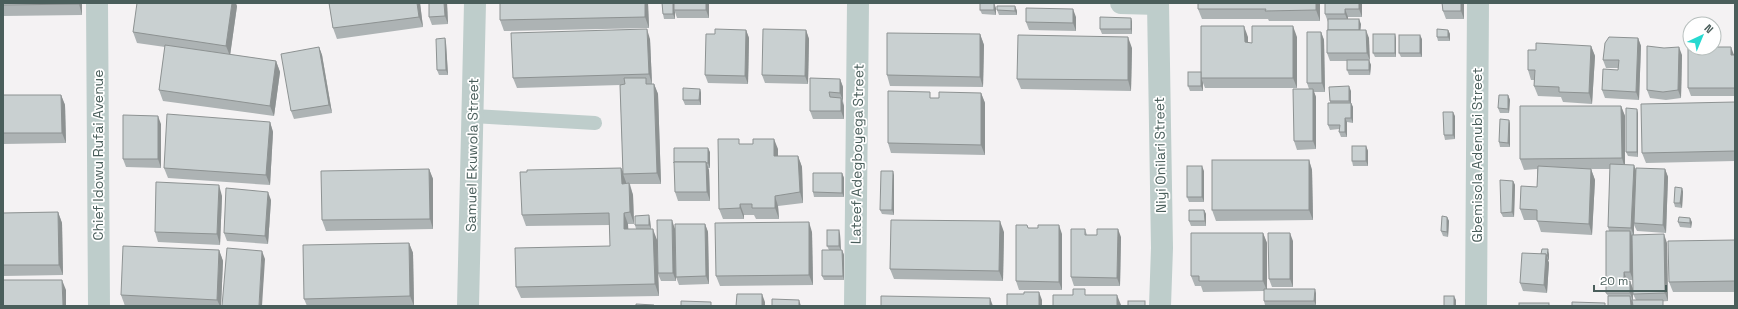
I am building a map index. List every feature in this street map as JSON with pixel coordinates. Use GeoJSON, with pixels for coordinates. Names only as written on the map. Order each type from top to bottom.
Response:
{"type":"FeatureCollection","features":[{"type":"Feature","properties":{"kind":"street","name":"Chief Idowu Rufai Avenue"},"geometry":{"type":"LineString","coordinates":[[97,3],[99,306]]}},
{"type":"Feature","properties":{"kind":"street","name":"Samuel Ekuwola Street"},"geometry":{"type":"LineString","coordinates":[[468,306],[475,3]]}},
{"type":"Feature","properties":{"kind":"street","name":"Lateef Adegboyega Street"},"geometry":{"type":"LineString","coordinates":[[855,306],[858,3]]}},
{"type":"Feature","properties":{"kind":"street"},"geometry":{"type":"LineString","coordinates":[[1121,3],[1158,3]]}},
{"type":"Feature","properties":{"kind":"street","name":"Niyi Onilari Street"},"geometry":{"type":"LineString","coordinates":[[1158,3],[1162,248],[1160,306]]}},
{"type":"Feature","properties":{"kind":"street","name":"Gbemisola Adenubi Street"},"geometry":{"type":"LineString","coordinates":[[1476,306],[1478,3]]}},
{"type":"Feature","properties":{"kind":"lane"},"geometry":{"type":"LineString","coordinates":[[473,116],[595,123]]}},
{"type":"Feature","properties":{"kind":"building"},"geometry":{"type":"Polygon","coordinates":[[[3,3],[79,3],[79,4],[3,5],[3,3]]]}},
{"type":"Feature","properties":{"kind":"building"},"geometry":{"type":"Polygon","coordinates":[[[137,3],[232,3],[226,46],[133,32],[137,3]]]}},
{"type":"Feature","properties":{"kind":"building"},"geometry":{"type":"Polygon","coordinates":[[[329,3],[417,3],[419,17],[333,28],[329,3]]]}},
{"type":"Feature","properties":{"kind":"building"},"geometry":{"type":"Polygon","coordinates":[[[429,3],[444,3],[445,16],[429,17],[429,3]]]}},
{"type":"Feature","properties":{"kind":"building"},"geometry":{"type":"Polygon","coordinates":[[[500,3],[645,3],[645,17],[500,20],[500,3]]]}},
{"type":"Feature","properties":{"kind":"building"},"geometry":{"type":"Polygon","coordinates":[[[662,3],[673,3],[673,14],[663,14],[662,3]]]}},
{"type":"Feature","properties":{"kind":"building"},"geometry":{"type":"Polygon","coordinates":[[[674,3],[706,3],[706,10],[674,10],[674,3]]]}},
{"type":"Feature","properties":{"kind":"building"},"geometry":{"type":"Polygon","coordinates":[[[980,3],[994,3],[994,10],[980,10],[980,3]]]}},
{"type":"Feature","properties":{"kind":"building"},"geometry":{"type":"Polygon","coordinates":[[[1198,3],[1316,3],[1316,10],[1265,11],[1266,9],[1198,9],[1198,3]]]}},
{"type":"Feature","properties":{"kind":"building"},"geometry":{"type":"Polygon","coordinates":[[[1325,3],[1359,3],[1359,9],[1345,9],[1345,14],[1325,14],[1325,3]]]}},
{"type":"Feature","properties":{"kind":"building"},"geometry":{"type":"Polygon","coordinates":[[[1442,3],[1461,3],[1461,11],[1443,11],[1442,3]]]}},
{"type":"Feature","properties":{"kind":"building"},"geometry":{"type":"Polygon","coordinates":[[[997,6],[1015,6],[1015,11],[997,10],[997,6]]]}},
{"type":"Feature","properties":{"kind":"building"},"geometry":{"type":"Polygon","coordinates":[[[1026,8],[1073,9],[1073,23],[1026,22],[1026,8]]]}},
{"type":"Feature","properties":{"kind":"building"},"geometry":{"type":"Polygon","coordinates":[[[1100,17],[1131,18],[1131,29],[1100,29],[1100,17]]]}},
{"type":"Feature","properties":{"kind":"building"},"geometry":{"type":"Polygon","coordinates":[[[1328,19],[1359,19],[1359,30],[1328,30],[1328,19]]]}},
{"type":"Feature","properties":{"kind":"building"},"geometry":{"type":"Polygon","coordinates":[[[1201,26],[1244,26],[1245,42],[1252,43],[1252,26],[1293,26],[1293,78],[1201,78],[1201,26]]]}},
{"type":"Feature","properties":{"kind":"building"},"geometry":{"type":"Polygon","coordinates":[[[647,29],[649,74],[513,78],[511,33],[647,29]]]}},
{"type":"Feature","properties":{"kind":"building"},"geometry":{"type":"Polygon","coordinates":[[[715,29],[746,30],[745,76],[705,75],[706,34],[715,34],[715,29]]]}},
{"type":"Feature","properties":{"kind":"building"},"geometry":{"type":"Polygon","coordinates":[[[763,29],[806,30],[805,76],[762,75],[763,29]]]}},
{"type":"Feature","properties":{"kind":"building"},"geometry":{"type":"Polygon","coordinates":[[[1437,29],[1448,30],[1448,37],[1437,37],[1437,29]]]}},
{"type":"Feature","properties":{"kind":"building"},"geometry":{"type":"Polygon","coordinates":[[[1327,30],[1366,30],[1367,53],[1327,53],[1327,30]]]}},
{"type":"Feature","properties":{"kind":"building"},"geometry":{"type":"Polygon","coordinates":[[[1307,32],[1321,32],[1322,83],[1307,83],[1307,32]]]}},
{"type":"Feature","properties":{"kind":"building"},"geometry":{"type":"Polygon","coordinates":[[[887,33],[980,34],[980,77],[887,75],[887,33]]]}},
{"type":"Feature","properties":{"kind":"building"},"geometry":{"type":"Polygon","coordinates":[[[1373,34],[1395,34],[1395,53],[1373,53],[1373,34]]]}},
{"type":"Feature","properties":{"kind":"building"},"geometry":{"type":"Polygon","coordinates":[[[1018,35],[1128,37],[1128,80],[1017,79],[1018,35]]]}},
{"type":"Feature","properties":{"kind":"building"},"geometry":{"type":"Polygon","coordinates":[[[1399,35],[1420,35],[1420,53],[1399,53],[1399,35]]]}},
{"type":"Feature","properties":{"kind":"building"},"geometry":{"type":"Polygon","coordinates":[[[1609,37],[1638,38],[1636,92],[1602,90],[1603,69],[1618,70],[1619,60],[1603,60],[1605,43],[1609,37]]]}},
{"type":"Feature","properties":{"kind":"building"},"geometry":{"type":"Polygon","coordinates":[[[445,38],[446,70],[437,70],[436,39],[445,38]]]}},
{"type":"Feature","properties":{"kind":"building"},"geometry":{"type":"Polygon","coordinates":[[[1536,43],[1591,46],[1589,93],[1559,92],[1559,87],[1534,86],[1535,70],[1528,70],[1528,50],[1536,50],[1536,43]]]}},
{"type":"Feature","properties":{"kind":"building"},"geometry":{"type":"Polygon","coordinates":[[[165,45],[276,61],[270,106],[159,90],[165,45]]]}},
{"type":"Feature","properties":{"kind":"building"},"geometry":{"type":"Polygon","coordinates":[[[1647,46],[1664,48],[1679,47],[1678,90],[1663,92],[1647,90],[1647,46]]]}},
{"type":"Feature","properties":{"kind":"building"},"geometry":{"type":"Polygon","coordinates":[[[319,47],[329,105],[291,111],[281,54],[319,47]]]}},
{"type":"Feature","properties":{"kind":"building"},"geometry":{"type":"Polygon","coordinates":[[[1722,47],[1731,47],[1731,55],[1735,55],[1735,88],[1688,88],[1688,56],[1722,56],[1722,47]]]}},
{"type":"Feature","properties":{"kind":"building"},"geometry":{"type":"Polygon","coordinates":[[[1347,60],[1369,60],[1369,70],[1347,70],[1347,60]]]}},
{"type":"Feature","properties":{"kind":"building"},"geometry":{"type":"Polygon","coordinates":[[[1188,72],[1201,72],[1201,86],[1188,86],[1188,72]]]}},
{"type":"Feature","properties":{"kind":"building"},"geometry":{"type":"Polygon","coordinates":[[[624,78],[646,78],[646,84],[654,84],[657,173],[623,174],[620,85],[625,84],[624,78]]]}},
{"type":"Feature","properties":{"kind":"building"},"geometry":{"type":"Polygon","coordinates":[[[810,78],[840,79],[840,93],[829,92],[830,97],[841,98],[841,111],[810,111],[810,78]]]}},
{"type":"Feature","properties":{"kind":"building"},"geometry":{"type":"Polygon","coordinates":[[[1349,86],[1349,101],[1330,101],[1329,87],[1349,86]]]}},
{"type":"Feature","properties":{"kind":"building"},"geometry":{"type":"Polygon","coordinates":[[[683,88],[700,89],[699,100],[683,100],[683,88]]]}},
{"type":"Feature","properties":{"kind":"building"},"geometry":{"type":"Polygon","coordinates":[[[1293,89],[1313,89],[1313,141],[1294,141],[1293,89]]]}},
{"type":"Feature","properties":{"kind":"building"},"geometry":{"type":"Polygon","coordinates":[[[888,91],[930,92],[930,98],[939,98],[939,92],[981,93],[981,145],[888,143],[888,91]]]}},
{"type":"Feature","properties":{"kind":"building"},"geometry":{"type":"Polygon","coordinates":[[[3,95],[61,95],[62,133],[3,133],[3,95]]]}},
{"type":"Feature","properties":{"kind":"building"},"geometry":{"type":"Polygon","coordinates":[[[1499,95],[1508,95],[1508,109],[1498,108],[1499,95]]]}},
{"type":"Feature","properties":{"kind":"building"},"geometry":{"type":"Polygon","coordinates":[[[1735,102],[1735,151],[1642,153],[1641,104],[1735,102]]]}},
{"type":"Feature","properties":{"kind":"building"},"geometry":{"type":"Polygon","coordinates":[[[1328,103],[1351,103],[1351,118],[1345,118],[1345,132],[1339,132],[1340,125],[1328,125],[1328,103]]]}},
{"type":"Feature","properties":{"kind":"building"},"geometry":{"type":"Polygon","coordinates":[[[1520,106],[1621,106],[1622,158],[1520,159],[1520,106]]]}},
{"type":"Feature","properties":{"kind":"building"},"geometry":{"type":"Polygon","coordinates":[[[1626,108],[1637,109],[1637,152],[1626,152],[1626,108]]]}},
{"type":"Feature","properties":{"kind":"building"},"geometry":{"type":"Polygon","coordinates":[[[1443,112],[1453,112],[1453,135],[1444,135],[1443,112]]]}},
{"type":"Feature","properties":{"kind":"building"},"geometry":{"type":"Polygon","coordinates":[[[167,114],[270,122],[266,175],[164,168],[167,114]]]}},
{"type":"Feature","properties":{"kind":"building"},"geometry":{"type":"Polygon","coordinates":[[[123,115],[158,116],[158,159],[123,159],[123,115]]]}},
{"type":"Feature","properties":{"kind":"building"},"geometry":{"type":"Polygon","coordinates":[[[1500,119],[1509,120],[1508,143],[1499,142],[1500,119]]]}},
{"type":"Feature","properties":{"kind":"building"},"geometry":{"type":"Polygon","coordinates":[[[718,139],[739,139],[739,144],[753,144],[753,139],[774,139],[774,156],[798,156],[800,192],[775,196],[775,208],[752,208],[752,204],[740,204],[740,208],[719,209],[718,139]]]}},
{"type":"Feature","properties":{"kind":"building"},"geometry":{"type":"Polygon","coordinates":[[[1352,146],[1366,146],[1366,161],[1352,161],[1352,146]]]}},
{"type":"Feature","properties":{"kind":"building"},"geometry":{"type":"Polygon","coordinates":[[[674,148],[708,148],[708,163],[674,162],[674,148]]]}},
{"type":"Feature","properties":{"kind":"building"},"geometry":{"type":"Polygon","coordinates":[[[1212,160],[1309,160],[1309,210],[1212,210],[1212,160]]]}},
{"type":"Feature","properties":{"kind":"building"},"geometry":{"type":"Polygon","coordinates":[[[674,162],[706,162],[707,192],[675,192],[674,162]]]}},
{"type":"Feature","properties":{"kind":"building"},"geometry":{"type":"Polygon","coordinates":[[[1610,164],[1634,165],[1631,228],[1608,227],[1610,164]]]}},
{"type":"Feature","properties":{"kind":"building"},"geometry":{"type":"Polygon","coordinates":[[[1187,166],[1202,166],[1202,197],[1187,197],[1187,166]]]}},
{"type":"Feature","properties":{"kind":"building"},"geometry":{"type":"Polygon","coordinates":[[[1538,166],[1591,169],[1589,224],[1537,221],[1537,210],[1520,209],[1521,186],[1537,187],[1538,166]]]}},
{"type":"Feature","properties":{"kind":"building"},"geometry":{"type":"Polygon","coordinates":[[[621,168],[622,184],[629,183],[630,212],[624,213],[624,229],[653,229],[655,284],[516,287],[515,248],[610,246],[609,213],[522,215],[520,172],[527,172],[527,170],[621,168]]]}},
{"type":"Feature","properties":{"kind":"building"},"geometry":{"type":"Polygon","coordinates":[[[1636,168],[1665,169],[1663,225],[1634,223],[1636,168]]]}},
{"type":"Feature","properties":{"kind":"building"},"geometry":{"type":"Polygon","coordinates":[[[429,169],[430,219],[322,220],[321,171],[429,169]]]}},
{"type":"Feature","properties":{"kind":"building"},"geometry":{"type":"Polygon","coordinates":[[[881,171],[893,171],[892,210],[880,210],[881,171]]]}},
{"type":"Feature","properties":{"kind":"building"},"geometry":{"type":"Polygon","coordinates":[[[813,173],[842,173],[842,193],[813,192],[813,173]]]}},
{"type":"Feature","properties":{"kind":"building"},"geometry":{"type":"Polygon","coordinates":[[[1500,180],[1513,181],[1512,212],[1501,213],[1500,180]]]}},
{"type":"Feature","properties":{"kind":"building"},"geometry":{"type":"Polygon","coordinates":[[[156,182],[219,185],[217,234],[155,232],[156,182]]]}},
{"type":"Feature","properties":{"kind":"building"},"geometry":{"type":"Polygon","coordinates":[[[1675,187],[1682,188],[1680,203],[1674,203],[1675,187]]]}},
{"type":"Feature","properties":{"kind":"building"},"geometry":{"type":"Polygon","coordinates":[[[226,188],[268,192],[265,236],[224,233],[226,188]]]}},
{"type":"Feature","properties":{"kind":"building"},"geometry":{"type":"Polygon","coordinates":[[[1189,210],[1204,210],[1205,221],[1189,221],[1189,210]]]}},
{"type":"Feature","properties":{"kind":"building"},"geometry":{"type":"Polygon","coordinates":[[[58,212],[59,265],[3,265],[3,213],[58,212]]]}},
{"type":"Feature","properties":{"kind":"building"},"geometry":{"type":"Polygon","coordinates":[[[649,215],[649,225],[635,225],[635,216],[649,215]]]}},
{"type":"Feature","properties":{"kind":"building"},"geometry":{"type":"Polygon","coordinates":[[[1442,216],[1447,217],[1447,232],[1441,231],[1442,216]]]}},
{"type":"Feature","properties":{"kind":"building"},"geometry":{"type":"Polygon","coordinates":[[[1679,217],[1690,218],[1690,223],[1678,222],[1679,217]]]}},
{"type":"Feature","properties":{"kind":"building"},"geometry":{"type":"Polygon","coordinates":[[[657,220],[672,220],[673,273],[658,273],[657,220]]]}},
{"type":"Feature","properties":{"kind":"building"},"geometry":{"type":"Polygon","coordinates":[[[891,220],[1000,221],[999,271],[890,269],[891,220]]]}},
{"type":"Feature","properties":{"kind":"building"},"geometry":{"type":"Polygon","coordinates":[[[809,222],[809,275],[716,276],[715,223],[809,222]]]}},
{"type":"Feature","properties":{"kind":"building"},"geometry":{"type":"Polygon","coordinates":[[[675,224],[705,224],[706,276],[676,277],[675,224]]]}},
{"type":"Feature","properties":{"kind":"building"},"geometry":{"type":"Polygon","coordinates":[[[1016,225],[1027,225],[1028,228],[1038,228],[1038,225],[1059,225],[1059,282],[1016,281],[1016,225]]]}},
{"type":"Feature","properties":{"kind":"building"},"geometry":{"type":"Polygon","coordinates":[[[1071,229],[1085,229],[1085,235],[1097,235],[1097,229],[1118,229],[1117,278],[1071,277],[1071,229]]]}},
{"type":"Feature","properties":{"kind":"building"},"geometry":{"type":"Polygon","coordinates":[[[827,230],[839,230],[839,246],[827,246],[827,230]]]}},
{"type":"Feature","properties":{"kind":"building"},"geometry":{"type":"Polygon","coordinates":[[[1606,231],[1630,231],[1630,272],[1624,272],[1624,282],[1630,281],[1630,293],[1606,293],[1606,231]]]}},
{"type":"Feature","properties":{"kind":"building"},"geometry":{"type":"Polygon","coordinates":[[[1191,233],[1263,233],[1263,281],[1199,281],[1199,276],[1191,276],[1191,233]]]}},
{"type":"Feature","properties":{"kind":"building"},"geometry":{"type":"Polygon","coordinates":[[[1268,233],[1290,233],[1290,279],[1269,279],[1268,233]]]}},
{"type":"Feature","properties":{"kind":"building"},"geometry":{"type":"Polygon","coordinates":[[[1664,234],[1665,293],[1633,294],[1632,235],[1664,234]]]}},
{"type":"Feature","properties":{"kind":"building"},"geometry":{"type":"Polygon","coordinates":[[[1735,240],[1735,281],[1669,282],[1668,241],[1735,240]]]}},
{"type":"Feature","properties":{"kind":"building"},"geometry":{"type":"Polygon","coordinates":[[[409,243],[410,296],[304,299],[303,245],[409,243]]]}},
{"type":"Feature","properties":{"kind":"building"},"geometry":{"type":"Polygon","coordinates":[[[123,246],[219,250],[217,300],[121,295],[123,246]]]}},
{"type":"Feature","properties":{"kind":"building"},"geometry":{"type":"Polygon","coordinates":[[[227,248],[262,251],[259,306],[222,306],[227,248]]]}},
{"type":"Feature","properties":{"kind":"building"},"geometry":{"type":"Polygon","coordinates":[[[1542,249],[1548,249],[1547,256],[1546,254],[1541,254],[1542,249]]]}},
{"type":"Feature","properties":{"kind":"building"},"geometry":{"type":"Polygon","coordinates":[[[822,250],[842,250],[843,276],[822,276],[822,250]]]}},
{"type":"Feature","properties":{"kind":"building"},"geometry":{"type":"Polygon","coordinates":[[[1522,253],[1546,254],[1544,285],[1520,283],[1522,253]]]}},
{"type":"Feature","properties":{"kind":"building"},"geometry":{"type":"Polygon","coordinates":[[[3,280],[62,280],[63,306],[3,306],[3,280]]]}},
{"type":"Feature","properties":{"kind":"building"},"geometry":{"type":"Polygon","coordinates":[[[1073,289],[1085,289],[1085,295],[1117,295],[1117,306],[1053,306],[1053,295],[1073,295],[1073,289]]]}},
{"type":"Feature","properties":{"kind":"building"},"geometry":{"type":"Polygon","coordinates":[[[1264,289],[1315,289],[1314,301],[1264,301],[1264,289]]]}},
{"type":"Feature","properties":{"kind":"building"},"geometry":{"type":"Polygon","coordinates":[[[1024,292],[1039,292],[1039,306],[1007,306],[1007,294],[1024,294],[1024,292]]]}},
{"type":"Feature","properties":{"kind":"building"},"geometry":{"type":"Polygon","coordinates":[[[737,294],[762,294],[762,306],[736,306],[737,294]]]}},
{"type":"Feature","properties":{"kind":"building"},"geometry":{"type":"Polygon","coordinates":[[[881,296],[990,298],[990,306],[881,306],[881,296]]]}},
{"type":"Feature","properties":{"kind":"building"},"geometry":{"type":"Polygon","coordinates":[[[1444,296],[1454,296],[1454,306],[1444,306],[1444,296]]]}},
{"type":"Feature","properties":{"kind":"building"},"geometry":{"type":"Polygon","coordinates":[[[1608,296],[1630,296],[1631,306],[1608,306],[1608,296]]]}},
{"type":"Feature","properties":{"kind":"building"},"geometry":{"type":"Polygon","coordinates":[[[772,299],[799,300],[799,306],[772,306],[772,299]]]}},
{"type":"Feature","properties":{"kind":"building"},"geometry":{"type":"Polygon","coordinates":[[[1632,300],[1663,300],[1663,306],[1633,306],[1632,300]]]}},
{"type":"Feature","properties":{"kind":"building"},"geometry":{"type":"Polygon","coordinates":[[[681,301],[711,302],[711,306],[681,306],[681,301]]]}},
{"type":"Feature","properties":{"kind":"building"},"geometry":{"type":"Polygon","coordinates":[[[1128,301],[1145,301],[1145,306],[1128,306],[1128,301]]]}},
{"type":"Feature","properties":{"kind":"building"},"geometry":{"type":"Polygon","coordinates":[[[1572,302],[1605,303],[1605,306],[1572,306],[1572,302]]]}},
{"type":"Feature","properties":{"kind":"building"},"geometry":{"type":"Polygon","coordinates":[[[1519,303],[1549,303],[1549,306],[1519,306],[1519,303]]]}},
{"type":"Feature","properties":{"kind":"building"},"geometry":{"type":"Polygon","coordinates":[[[636,304],[654,305],[654,306],[636,306],[636,304]]]}}]}
